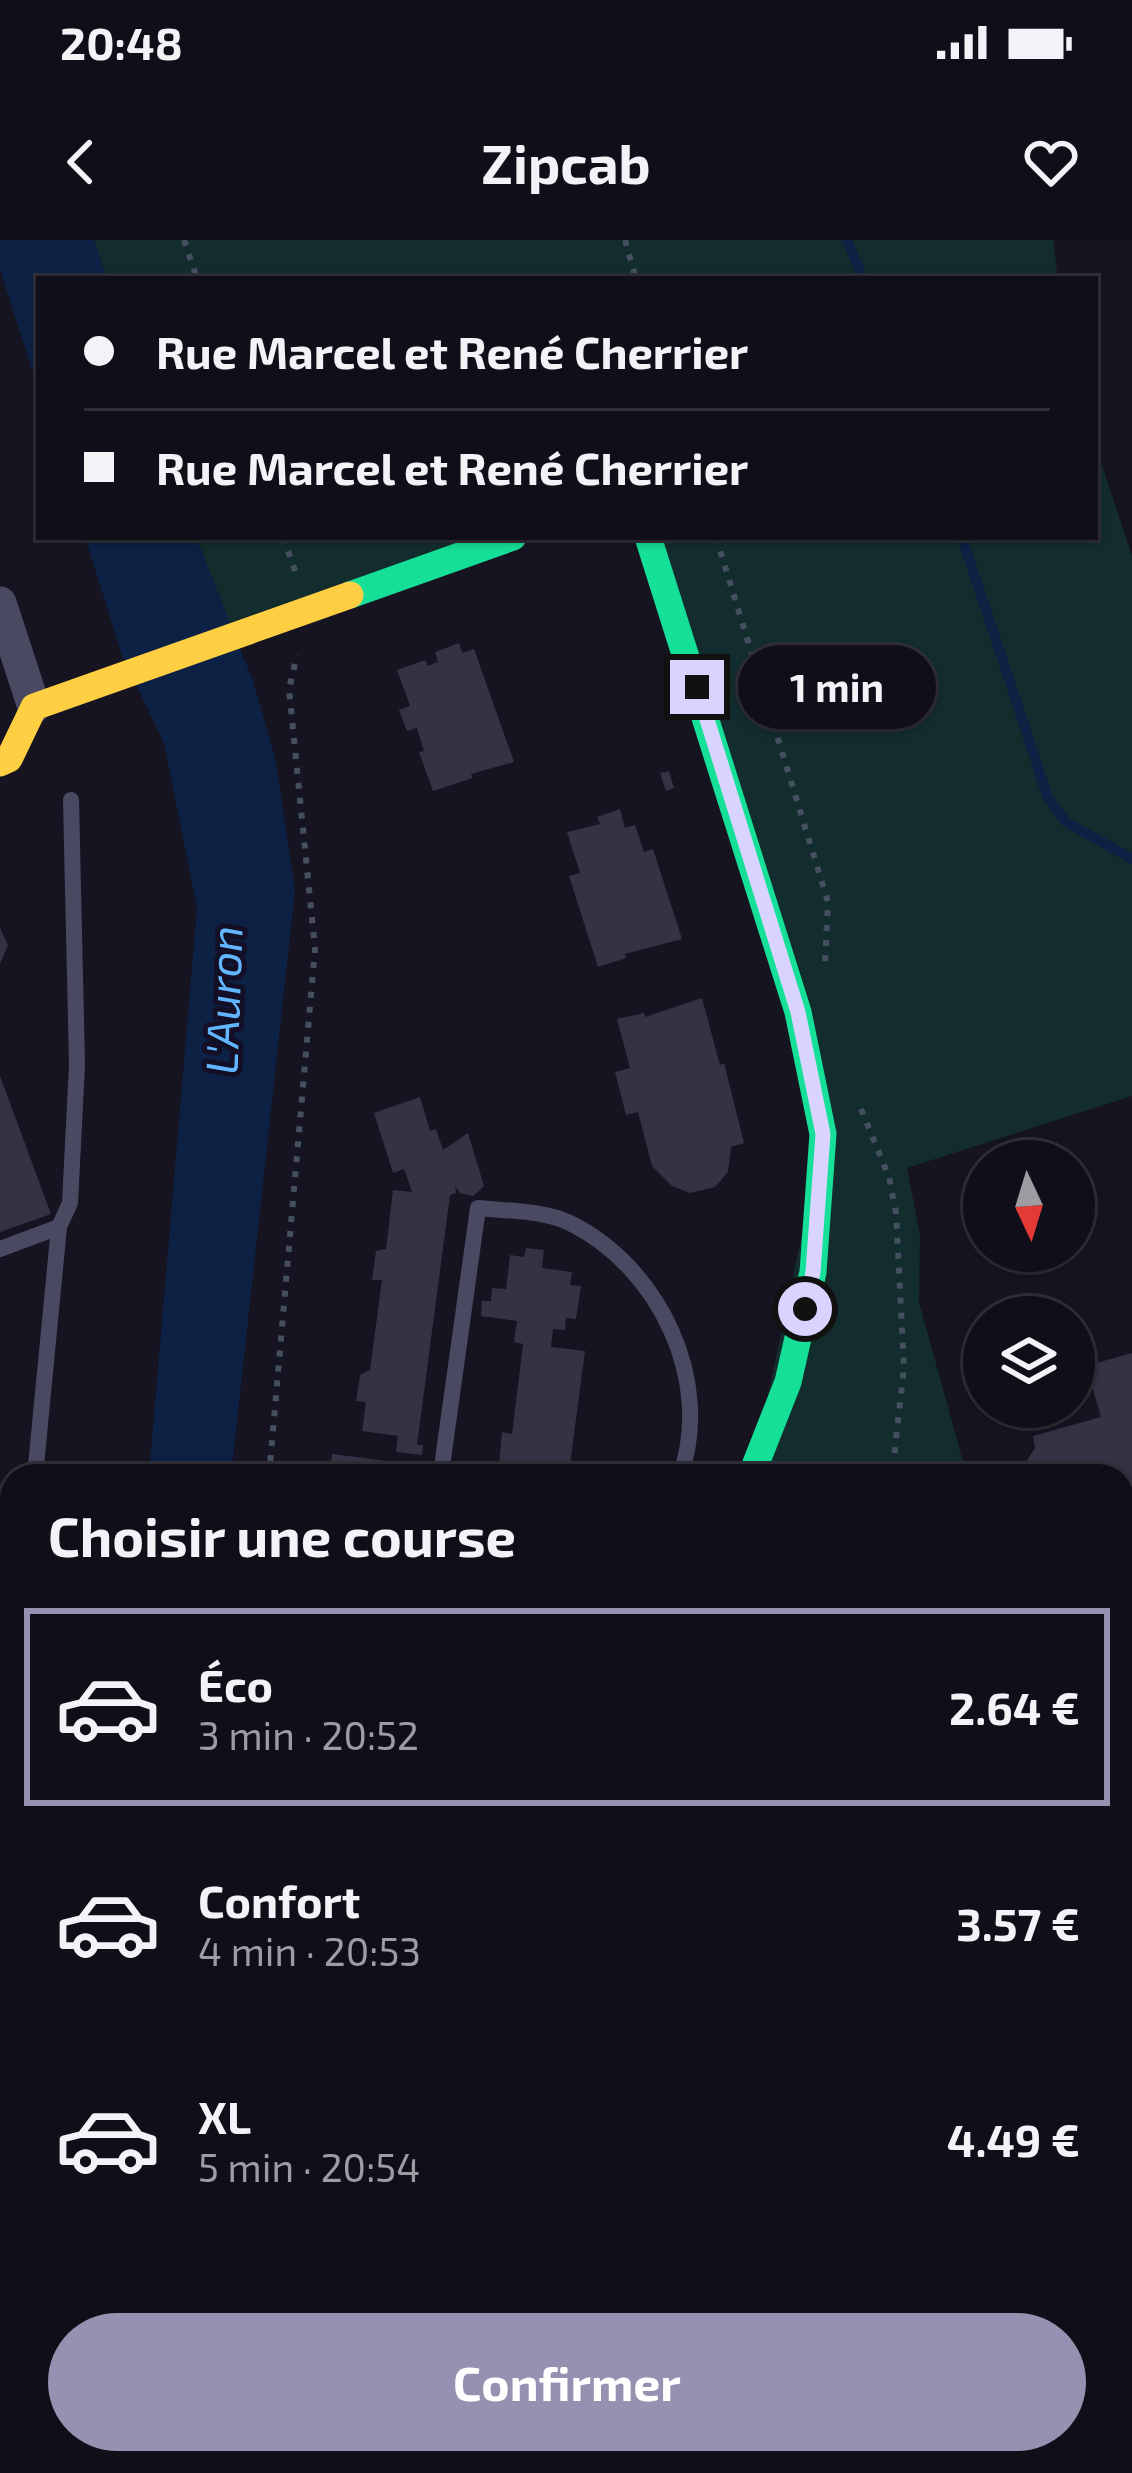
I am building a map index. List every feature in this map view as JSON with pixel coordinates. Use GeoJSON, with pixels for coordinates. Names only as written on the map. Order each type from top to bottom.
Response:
{"type":"FeatureCollection","features":[{"type":"Feature","properties":{"kind":"street"},"geometry":{"type":"LineString","coordinates":[[0,763],[10,759],[47,702],[504,540]]}},
{"type":"Feature","properties":{"kind":"street"},"geometry":{"type":"LineString","coordinates":[[649,540],[798,1012],[823,1134],[813,1272],[788,1382],[756,1464]]}},
{"type":"Feature","properties":{"kind":"street"},"geometry":{"type":"LineString","coordinates":[[0,604],[47,702]]}},
{"type":"Feature","properties":{"kind":"lane"},"geometry":{"type":"LineString","coordinates":[[36,1464],[59,1227],[70,1203],[77,1065],[71,800]]}},
{"type":"Feature","properties":{"kind":"lane"},"geometry":{"type":"LineString","coordinates":[[443,1460],[478,1208],[542,1214],[568,1222],[626,1262],[648,1287],[668,1321],[689,1394],[691,1429],[683,1464]]}},
{"type":"Feature","properties":{"kind":"lane"},"geometry":{"type":"LineString","coordinates":[[0,1249],[59,1227]]}},
{"type":"Feature","properties":{"kind":"path"},"geometry":{"type":"LineString","coordinates":[[184,240],[196,276]]}},
{"type":"Feature","properties":{"kind":"path"},"geometry":{"type":"LineString","coordinates":[[625,240],[636,276]]}},
{"type":"Feature","properties":{"kind":"path"},"geometry":{"type":"LineString","coordinates":[[717,540],[828,902],[825,964]]}},
{"type":"Feature","properties":{"kind":"path"},"geometry":{"type":"LineString","coordinates":[[270,1464],[315,949],[289,689],[308,609]]}},
{"type":"Feature","properties":{"kind":"path"},"geometry":{"type":"LineString","coordinates":[[859,1105],[889,1177],[896,1213],[904,1367],[893,1464]]}},
{"type":"Feature","properties":{"kind":"green space"},"geometry":{"type":"Polygon","coordinates":[[[94,240],[1053,240],[1058,276],[106,276],[94,240]]]}},
{"type":"Feature","properties":{"kind":"green space"},"geometry":{"type":"Polygon","coordinates":[[[1098,453],[1132,556],[1132,1096],[994,1140],[963,1140],[963,1150],[907,1168],[920,1235],[919,1302],[964,1464],[754,1464],[823,1134],[649,540],[1098,540],[1098,453]]]}},
{"type":"Feature","properties":{"kind":"green space"},"geometry":{"type":"Polygon","coordinates":[[[197,540],[505,540],[233,637],[197,540]]]}},
{"type":"Feature","properties":{"kind":"water"},"geometry":{"type":"Polygon","coordinates":[[[0,240],[94,240],[106,276],[36,276],[36,383],[0,269],[0,240]]]}},
{"type":"Feature","properties":{"kind":"water","name":"L'Auron"},"geometry":{"type":"Polygon","coordinates":[[[86,540],[197,540],[253,681],[275,757],[295,890],[232,1464],[150,1464],[197,908],[164,743],[122,655],[86,540]]]}},
{"type":"Feature","properties":{"kind":"building"},"geometry":{"type":"Polygon","coordinates":[[[459,643],[462,653],[474,649],[514,762],[433,791],[419,752],[424,751],[417,728],[407,731],[399,710],[410,706],[397,670],[425,660],[428,666],[438,662],[435,652],[459,643]]]}},
{"type":"Feature","properties":{"kind":"building"},"geometry":{"type":"Polygon","coordinates":[[[669,771],[674,788],[666,791],[660,773],[669,771]]]}},
{"type":"Feature","properties":{"kind":"building"},"geometry":{"type":"Polygon","coordinates":[[[620,809],[625,828],[635,825],[644,852],[653,849],[682,939],[625,954],[626,958],[598,967],[569,876],[580,873],[567,832],[600,824],[597,817],[620,809]]]}},
{"type":"Feature","properties":{"kind":"building"},"geometry":{"type":"Polygon","coordinates":[[[0,928],[8,945],[0,964],[0,928]]]}},
{"type":"Feature","properties":{"kind":"building"},"geometry":{"type":"Polygon","coordinates":[[[702,998],[744,1143],[731,1147],[728,1172],[715,1187],[690,1193],[672,1186],[652,1166],[638,1112],[626,1115],[615,1072],[630,1068],[617,1019],[644,1013],[645,1017],[702,998]]]}},
{"type":"Feature","properties":{"kind":"building"},"geometry":{"type":"Polygon","coordinates":[[[0,1076],[51,1214],[0,1232],[0,1076]]]}},
{"type":"Feature","properties":{"kind":"building"},"geometry":{"type":"Polygon","coordinates":[[[420,1097],[430,1131],[436,1129],[443,1150],[468,1133],[484,1186],[473,1196],[460,1193],[455,1186],[456,1193],[450,1195],[417,1445],[423,1445],[422,1455],[396,1452],[398,1436],[362,1431],[366,1402],[356,1401],[360,1375],[370,1370],[382,1280],[372,1280],[376,1251],[386,1249],[393,1190],[412,1192],[404,1169],[393,1173],[374,1113],[420,1097]]]}},
{"type":"Feature","properties":{"kind":"building"},"geometry":{"type":"Polygon","coordinates":[[[526,1248],[544,1250],[542,1268],[572,1272],[570,1285],[581,1286],[576,1319],[566,1318],[565,1330],[553,1329],[551,1347],[585,1351],[570,1464],[499,1464],[502,1432],[512,1434],[523,1344],[514,1342],[517,1321],[481,1316],[482,1301],[491,1301],[492,1288],[506,1289],[510,1255],[524,1257],[526,1248]]]}},
{"type":"Feature","properties":{"kind":"building"},"geometry":{"type":"Polygon","coordinates":[[[1132,1353],[1132,1464],[1025,1464],[1035,1448],[1033,1436],[1062,1428],[1095,1428],[1095,1419],[1101,1417],[1095,1397],[1095,1363],[1132,1353]]]}},
{"type":"Feature","properties":{"kind":"building"},"geometry":{"type":"Polygon","coordinates":[[[332,1454],[388,1461],[388,1464],[331,1464],[332,1454]]]}},
{"type":"Feature","properties":{"kind":"waterway"},"geometry":{"type":"LineString","coordinates":[[847,240],[862,276]]}},
{"type":"Feature","properties":{"kind":"waterway"},"geometry":{"type":"LineString","coordinates":[[963,540],[1048,798],[1066,822],[1132,859]]}},
{"type":"Feature","properties":{"kind":"traffic: fast"},"geometry":{"type":"LineString","coordinates":[[350,595],[505,540]]}},
{"type":"Feature","properties":{"kind":"traffic: fast"},"geometry":{"type":"LineString","coordinates":[[649,540],[798,1012],[823,1134],[813,1272],[788,1382],[756,1464]]}},
{"type":"Feature","properties":{"kind":"traffic: slow"},"geometry":{"type":"LineString","coordinates":[[0,763],[9,759],[34,707],[350,595]]}},
{"type":"Feature","properties":{"kind":"route"},"geometry":{"type":"LineString","coordinates":[[697,687],[798,1012],[823,1134],[813,1272],[805,1309]]}}]}
